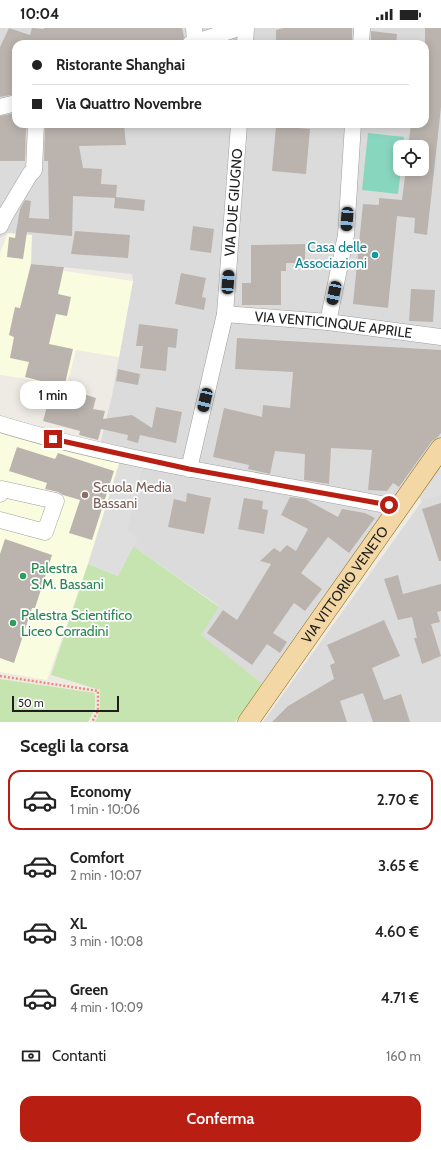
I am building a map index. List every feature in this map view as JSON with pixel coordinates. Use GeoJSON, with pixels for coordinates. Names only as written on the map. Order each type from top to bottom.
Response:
{"type":"FeatureCollection","features":[{"type":"Feature","properties":{"kind":"main road","name":"VIA VITTORIO VENETO"},"geometry":{"type":"LineString","coordinates":[[248,722],[441,450]]}},
{"type":"Feature","properties":{"kind":"street"},"geometry":{"type":"LineString","coordinates":[[193,38],[239,28]]}},
{"type":"Feature","properties":{"kind":"street"},"geometry":{"type":"LineString","coordinates":[[245,40],[246,28]]}},
{"type":"Feature","properties":{"kind":"street"},"geometry":{"type":"LineString","coordinates":[[361,40],[362,28]]}},
{"type":"Feature","properties":{"kind":"street"},"geometry":{"type":"LineString","coordinates":[[0,108],[12,104]]}},
{"type":"Feature","properties":{"kind":"street"},"geometry":{"type":"LineString","coordinates":[[0,226],[30,174],[34,170],[36,128]]}},
{"type":"Feature","properties":{"kind":"street","name":"VIA DUE GIUGNO"},"geometry":{"type":"LineString","coordinates":[[189,469],[225,314],[239,128]]}},
{"type":"Feature","properties":{"kind":"street"},"geometry":{"type":"LineString","coordinates":[[328,322],[346,235],[353,128]]}},
{"type":"Feature","properties":{"kind":"street","name":"VIA VENTICINQUE APRILE"},"geometry":{"type":"LineString","coordinates":[[225,314],[328,322],[441,337]]}},
{"type":"Feature","properties":{"kind":"street"},"geometry":{"type":"LineString","coordinates":[[0,424],[38,436],[189,469],[400,508]]}},
{"type":"Feature","properties":{"kind":"street"},"geometry":{"type":"LineString","coordinates":[[0,494],[2,489],[56,501],[45,532],[0,520]]}},
{"type":"Feature","properties":{"kind":"path"},"geometry":{"type":"LineString","coordinates":[[0,676],[98,691],[98,711],[92,722]]}},
{"type":"Feature","properties":{"kind":"shaded area"},"geometry":{"type":"Polygon","coordinates":[[[0,28],[441,28],[441,437],[263,684],[200,635],[219,606],[133,546],[137,538],[126,531],[142,466],[97,457],[112,396],[133,281],[132,274],[31,264],[8,233],[0,238],[0,28]]]}},
{"type":"Feature","properties":{"kind":"shaded area"},"geometry":{"type":"Polygon","coordinates":[[[8,233],[32,235],[31,264],[64,267],[64,271],[133,281],[119,357],[76,350],[66,388],[22,378],[0,375],[0,253],[8,233]]]}},
{"type":"Feature","properties":{"kind":"shaded area"},"geometry":{"type":"Polygon","coordinates":[[[0,431],[120,461],[88,564],[47,680],[0,672],[0,431]]]}},
{"type":"Feature","properties":{"kind":"shaded area"},"geometry":{"type":"Polygon","coordinates":[[[120,461],[142,466],[126,531],[138,538],[118,576],[88,564],[120,461]]]}},
{"type":"Feature","properties":{"kind":"shaded area"},"geometry":{"type":"Polygon","coordinates":[[[439,466],[441,470],[441,495],[421,501],[417,492],[439,466]]]}},
{"type":"Feature","properties":{"kind":"shaded area"},"geometry":{"type":"Polygon","coordinates":[[[441,475],[441,722],[263,722],[441,475]]]}},
{"type":"Feature","properties":{"kind":"green space"},"geometry":{"type":"Polygon","coordinates":[[[368,133],[404,137],[404,140],[393,140],[393,176],[400,176],[398,194],[362,190],[368,133]]]}},
{"type":"Feature","properties":{"kind":"green space"},"geometry":{"type":"Polygon","coordinates":[[[133,546],[219,607],[201,635],[263,684],[235,722],[95,722],[100,711],[100,690],[51,675],[88,564],[118,576],[133,546]]]}},
{"type":"Feature","properties":{"kind":"green space"},"geometry":{"type":"Polygon","coordinates":[[[0,679],[95,693],[95,709],[88,722],[0,722],[0,679]]]}},
{"type":"Feature","properties":{"kind":"building"},"geometry":{"type":"Polygon","coordinates":[[[9,28],[30,35],[32,28],[182,28],[184,37],[183,40],[12,40],[12,95],[0,97],[0,47],[9,28]]]}},
{"type":"Feature","properties":{"kind":"building"},"geometry":{"type":"Polygon","coordinates":[[[284,28],[352,28],[352,40],[276,40],[276,30],[284,28]]]}},
{"type":"Feature","properties":{"kind":"building"},"geometry":{"type":"Polygon","coordinates":[[[425,28],[441,28],[441,107],[427,235],[414,233],[415,218],[397,216],[388,308],[353,304],[363,204],[379,205],[379,198],[402,200],[405,176],[429,176],[429,140],[409,140],[410,128],[429,128],[429,40],[425,40],[425,28]]]}},
{"type":"Feature","properties":{"kind":"building"},"geometry":{"type":"Polygon","coordinates":[[[371,31],[397,34],[396,40],[371,40],[371,31]]]}},
{"type":"Feature","properties":{"kind":"building"},"geometry":{"type":"Polygon","coordinates":[[[12,114],[12,128],[26,128],[25,161],[0,161],[0,116],[12,114]]]}},
{"type":"Feature","properties":{"kind":"building"},"geometry":{"type":"Polygon","coordinates":[[[45,128],[124,128],[126,145],[79,146],[83,168],[102,169],[101,184],[117,185],[116,197],[145,200],[144,211],[114,208],[115,198],[73,196],[72,236],[27,232],[23,259],[7,257],[9,237],[15,238],[20,209],[25,200],[31,201],[29,218],[49,219],[48,161],[44,161],[45,128]]]}},
{"type":"Feature","properties":{"kind":"building"},"geometry":{"type":"Polygon","coordinates":[[[276,128],[310,129],[306,174],[272,171],[276,128]]]}},
{"type":"Feature","properties":{"kind":"building"},"geometry":{"type":"Polygon","coordinates":[[[193,226],[214,229],[211,253],[190,250],[193,226]]]}},
{"type":"Feature","properties":{"kind":"building"},"geometry":{"type":"Polygon","coordinates":[[[75,231],[130,235],[128,258],[71,254],[75,231]]]}},
{"type":"Feature","properties":{"kind":"building"},"geometry":{"type":"Polygon","coordinates":[[[305,244],[305,263],[286,263],[286,271],[281,271],[281,305],[242,305],[242,283],[251,283],[251,245],[305,244]]]}},
{"type":"Feature","properties":{"kind":"building"},"geometry":{"type":"Polygon","coordinates":[[[31,264],[64,267],[58,294],[71,297],[67,316],[56,314],[49,344],[73,349],[64,388],[96,398],[93,409],[105,411],[103,419],[132,415],[152,428],[156,407],[182,412],[176,443],[140,435],[138,443],[127,440],[128,435],[101,429],[98,440],[79,435],[80,431],[43,421],[53,384],[25,377],[29,362],[10,358],[14,337],[9,335],[15,307],[20,308],[31,264]]]}},
{"type":"Feature","properties":{"kind":"building"},"geometry":{"type":"Polygon","coordinates":[[[181,273],[206,278],[202,297],[206,298],[204,310],[175,304],[181,273]]]}},
{"type":"Feature","properties":{"kind":"building"},"geometry":{"type":"Polygon","coordinates":[[[411,289],[435,290],[433,322],[409,321],[411,289]]]}},
{"type":"Feature","properties":{"kind":"building"},"geometry":{"type":"Polygon","coordinates":[[[139,324],[178,329],[176,348],[168,347],[166,371],[140,368],[143,346],[136,346],[139,324]]]}},
{"type":"Feature","properties":{"kind":"building"},"geometry":{"type":"Polygon","coordinates":[[[237,338],[441,350],[441,433],[432,441],[399,487],[393,483],[387,491],[368,490],[372,450],[331,448],[329,484],[304,480],[305,454],[275,451],[270,474],[248,469],[249,465],[213,457],[224,408],[262,417],[263,405],[290,408],[293,372],[235,369],[237,338]]]}},
{"type":"Feature","properties":{"kind":"building"},"geometry":{"type":"Polygon","coordinates":[[[118,369],[140,374],[138,385],[116,381],[118,369]]]}},
{"type":"Feature","properties":{"kind":"building","name":"Scuola Media Bassani"},"geometry":{"type":"Polygon","coordinates":[[[17,447],[55,459],[58,453],[114,471],[92,540],[69,533],[80,500],[45,489],[47,483],[9,471],[17,447]]]}},
{"type":"Feature","properties":{"kind":"building"},"geometry":{"type":"Polygon","coordinates":[[[187,493],[211,498],[204,534],[168,527],[174,499],[186,502],[187,493]]]}},
{"type":"Feature","properties":{"kind":"building"},"geometry":{"type":"Polygon","coordinates":[[[290,497],[305,499],[338,517],[342,509],[365,513],[375,518],[349,553],[328,537],[301,573],[322,589],[305,611],[294,603],[273,633],[287,642],[280,653],[267,644],[252,665],[207,633],[223,610],[237,620],[271,564],[260,561],[274,548],[280,552],[287,545],[296,551],[308,529],[281,515],[290,497]]]}},
{"type":"Feature","properties":{"kind":"building"},"geometry":{"type":"Polygon","coordinates":[[[244,498],[263,501],[262,509],[268,510],[264,534],[238,529],[244,498]]]}},
{"type":"Feature","properties":{"kind":"building"},"geometry":{"type":"Polygon","coordinates":[[[441,503],[441,561],[439,561],[422,509],[441,503]]]}},
{"type":"Feature","properties":{"kind":"building","name":"Palestra S.M. Bassani"},"geometry":{"type":"Polygon","coordinates":[[[5,539],[52,555],[35,608],[32,608],[14,663],[0,658],[0,554],[5,539]]]}},
{"type":"Feature","properties":{"kind":"building"},"geometry":{"type":"Polygon","coordinates":[[[398,575],[403,594],[441,584],[441,611],[437,612],[440,622],[431,624],[441,656],[422,664],[414,638],[417,638],[412,617],[398,620],[384,579],[398,575]]]}},
{"type":"Feature","properties":{"kind":"building"},"geometry":{"type":"Polygon","coordinates":[[[384,620],[400,656],[372,668],[384,700],[401,694],[410,722],[373,722],[363,693],[340,701],[347,722],[272,722],[288,706],[334,679],[330,665],[335,663],[327,645],[384,620]]]}},
{"type":"Feature","properties":{"kind":"place","name":"Casa delle Associazioni"},"geometry":{"type":"Point","coordinates":[375,255]}},
{"type":"Feature","properties":{"kind":"place","name":"Scuola Media Bassani"},"geometry":{"type":"Point","coordinates":[85,495]}},
{"type":"Feature","properties":{"kind":"place","name":"Palestra S.M. Bassani"},"geometry":{"type":"Point","coordinates":[23,576]}},
{"type":"Feature","properties":{"kind":"place","name":"Palestra Scientifico Liceo Corradini"},"geometry":{"type":"Point","coordinates":[13,623]}},
{"type":"Feature","properties":{"kind":"route"},"geometry":{"type":"LineString","coordinates":[[53,439],[189,469],[389,505]]}}]}
